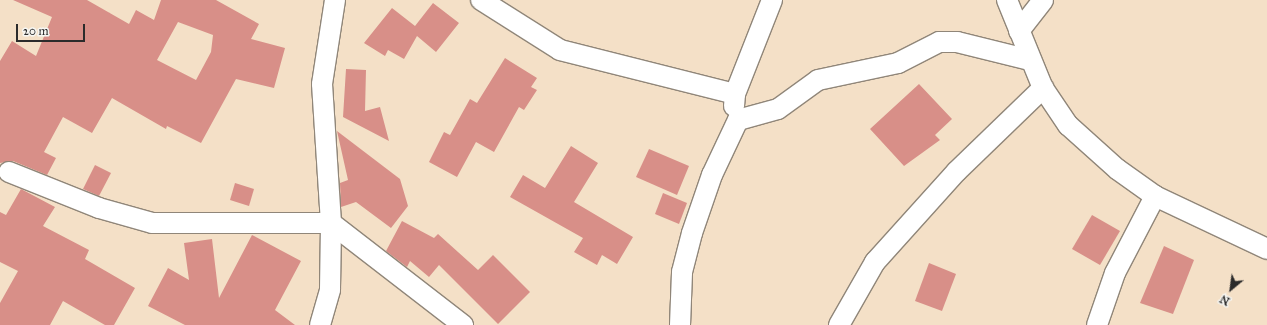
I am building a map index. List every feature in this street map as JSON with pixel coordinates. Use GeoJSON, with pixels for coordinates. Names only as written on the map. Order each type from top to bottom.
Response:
{"type":"FeatureCollection","features":[{"type":"Feature","properties":{"kind":"street"},"geometry":{"type":"LineString","coordinates":[[320,325],[330,289],[332,223],[321,103],[335,0]]}},
{"type":"Feature","properties":{"kind":"street"},"geometry":{"type":"LineString","coordinates":[[481,0],[560,50],[735,94]]}},
{"type":"Feature","properties":{"kind":"street"},"geometry":{"type":"LineString","coordinates":[[680,325],[682,272],[692,233],[733,126],[735,94],[772,0]]}},
{"type":"Feature","properties":{"kind":"street"},"geometry":{"type":"LineString","coordinates":[[1007,0],[1030,60],[1043,88],[1068,125],[1117,169],[1155,196],[1267,249]]}},
{"type":"Feature","properties":{"kind":"street"},"geometry":{"type":"LineString","coordinates":[[1019,31],[1043,0]]}},
{"type":"Feature","properties":{"kind":"street"},"geometry":{"type":"LineString","coordinates":[[733,126],[740,119],[778,109],[818,80],[898,63],[939,42],[957,42],[1030,60]]}},
{"type":"Feature","properties":{"kind":"street"},"geometry":{"type":"LineString","coordinates":[[839,325],[875,262],[957,172],[1043,88]]}},
{"type":"Feature","properties":{"kind":"street"},"geometry":{"type":"LineString","coordinates":[[9,172],[99,208],[152,223],[332,223],[463,325]]}},
{"type":"Feature","properties":{"kind":"street"},"geometry":{"type":"LineString","coordinates":[[1097,325],[1115,273],[1155,196]]}},
{"type":"Feature","properties":{"kind":"building"},"geometry":{"type":"Polygon","coordinates":[[[13,0],[87,0],[129,24],[136,10],[154,20],[161,0],[216,0],[259,24],[251,39],[285,48],[274,88],[236,79],[201,143],[167,126],[166,129],[112,98],[92,133],[63,117],[44,152],[56,158],[47,175],[13,161],[0,163],[0,61],[12,41],[36,56],[52,17],[13,0]],[[178,22],[157,60],[196,80],[211,52],[213,35],[178,22]]]}},
{"type":"Feature","properties":{"kind":"building"},"geometry":{"type":"Polygon","coordinates":[[[433,3],[459,23],[436,52],[417,36],[404,59],[388,50],[385,56],[364,43],[392,8],[415,26],[433,3]]]}},
{"type":"Feature","properties":{"kind":"building"},"geometry":{"type":"Polygon","coordinates":[[[505,58],[537,78],[531,87],[537,90],[524,110],[519,107],[494,152],[476,142],[457,177],[429,162],[444,132],[450,135],[470,99],[477,103],[505,58]]]}},
{"type":"Feature","properties":{"kind":"building"},"geometry":{"type":"Polygon","coordinates":[[[346,69],[366,70],[365,111],[380,107],[389,141],[343,117],[346,69]]]}},
{"type":"Feature","properties":{"kind":"building"},"geometry":{"type":"Polygon","coordinates":[[[919,84],[952,119],[935,135],[940,140],[904,166],[870,129],[919,84]]]}},
{"type":"Feature","properties":{"kind":"building"},"geometry":{"type":"Polygon","coordinates":[[[337,131],[400,179],[408,206],[391,228],[356,202],[341,207],[340,183],[348,180],[337,131]]]}},
{"type":"Feature","properties":{"kind":"building"},"geometry":{"type":"Polygon","coordinates":[[[571,146],[598,163],[574,202],[633,237],[617,264],[602,255],[597,265],[574,252],[583,238],[510,197],[523,175],[545,188],[571,146]]]}},
{"type":"Feature","properties":{"kind":"building"},"geometry":{"type":"Polygon","coordinates":[[[649,149],[689,166],[677,195],[636,177],[649,149]]]}},
{"type":"Feature","properties":{"kind":"building"},"geometry":{"type":"Polygon","coordinates":[[[95,165],[111,173],[99,196],[83,189],[95,165]]]}},
{"type":"Feature","properties":{"kind":"building"},"geometry":{"type":"Polygon","coordinates":[[[235,183],[254,189],[249,206],[230,200],[235,183]]]}},
{"type":"Feature","properties":{"kind":"building"},"geometry":{"type":"Polygon","coordinates":[[[21,189],[55,207],[43,226],[89,250],[85,259],[135,288],[114,325],[105,325],[63,301],[50,325],[0,325],[0,303],[18,271],[0,262],[0,212],[6,215],[21,189]]]}},
{"type":"Feature","properties":{"kind":"building"},"geometry":{"type":"Polygon","coordinates":[[[663,193],[687,203],[679,224],[655,214],[663,193]]]}},
{"type":"Feature","properties":{"kind":"building"},"geometry":{"type":"Polygon","coordinates":[[[1092,215],[1120,231],[1100,265],[1072,249],[1092,215]]]}},
{"type":"Feature","properties":{"kind":"building"},"geometry":{"type":"Polygon","coordinates":[[[402,221],[434,238],[438,234],[478,270],[493,255],[530,292],[498,324],[439,265],[429,277],[410,261],[407,267],[386,251],[402,221]]]}},
{"type":"Feature","properties":{"kind":"building"},"geometry":{"type":"Polygon","coordinates":[[[252,235],[301,261],[275,310],[295,325],[185,325],[148,306],[168,268],[189,280],[184,243],[212,239],[219,298],[252,235]]]}},
{"type":"Feature","properties":{"kind":"building"},"geometry":{"type":"Polygon","coordinates":[[[1164,246],[1194,260],[1173,314],[1140,303],[1164,246]]]}},
{"type":"Feature","properties":{"kind":"building"},"geometry":{"type":"Polygon","coordinates":[[[929,263],[956,274],[942,311],[915,301],[929,263]]]}}]}
